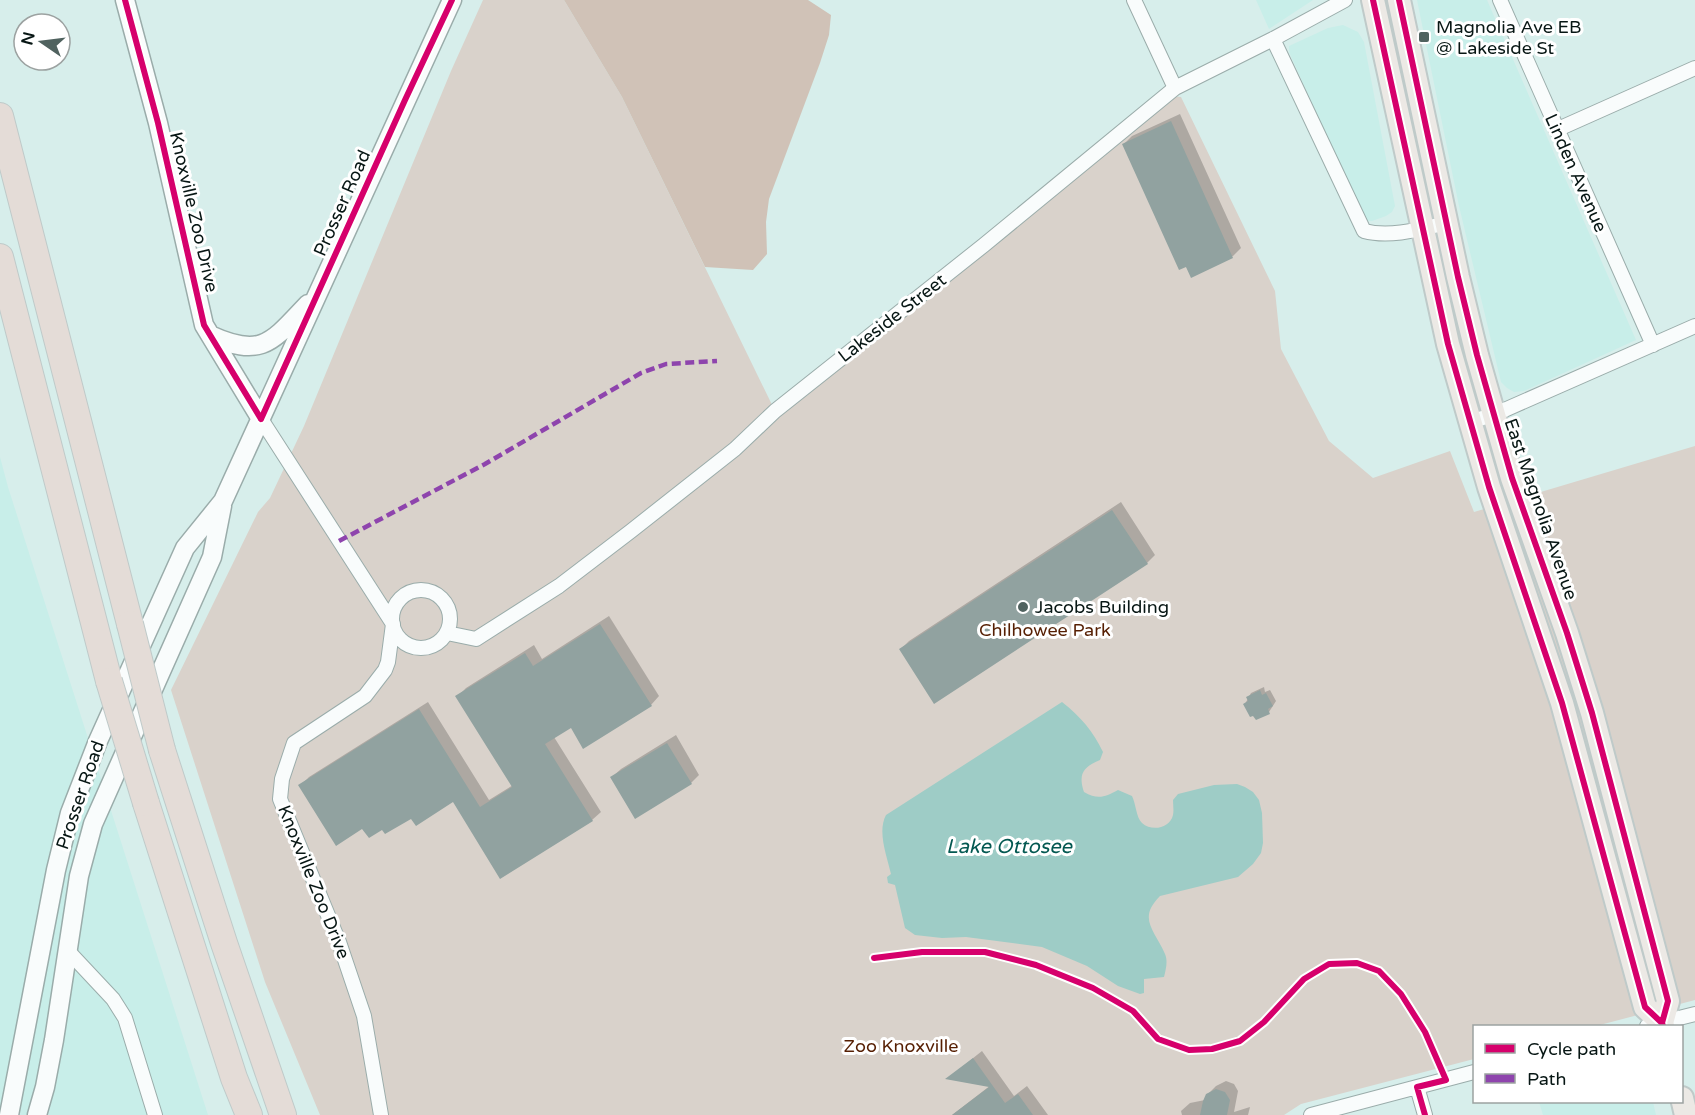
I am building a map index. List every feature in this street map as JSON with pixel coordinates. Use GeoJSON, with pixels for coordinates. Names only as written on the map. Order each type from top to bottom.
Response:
{"type":"FeatureCollection","features":[{"type":"Feature","properties":{"kind":"highway"},"geometry":{"type":"LineString","coordinates":[[0,116],[162,750],[224,943],[283,1115]]}},
{"type":"Feature","properties":{"kind":"highway"},"geometry":{"type":"LineString","coordinates":[[0,257],[109,681],[234,1078],[249,1115]]}},
{"type":"Feature","properties":{"kind":"main road"},"geometry":{"type":"LineString","coordinates":[[1373,0],[1448,344],[1469,422],[1562,704],[1645,1007],[1658,1025]]}},
{"type":"Feature","properties":{"kind":"main road","name":"East Magnolia Avenue"},"geometry":{"type":"LineString","coordinates":[[1400,0],[1473,340],[1493,415],[1592,713],[1668,1001],[1658,1025]]}},
{"type":"Feature","properties":{"kind":"street","name":"Knoxville Zoo Drive"},"geometry":{"type":"LineString","coordinates":[[125,0],[158,123],[204,326],[393,624],[385,670],[365,696],[294,744],[282,779],[280,799],[339,942],[364,1016],[381,1115]]}},
{"type":"Feature","properties":{"kind":"street","name":"Prosser Road"},"geometry":{"type":"LineString","coordinates":[[37,1115],[45,1087],[79,876],[93,824],[212,557],[223,501],[452,0]]}},
{"type":"Feature","properties":{"kind":"street"},"geometry":{"type":"LineString","coordinates":[[1134,0],[1174,88]]}},
{"type":"Feature","properties":{"kind":"street","name":"Lakeside Street"},"geometry":{"type":"LineString","coordinates":[[447,633],[476,639],[559,586],[735,449],[775,411],[984,245],[1174,88],[1345,0]]}},
{"type":"Feature","properties":{"kind":"street","name":"Linden Avenue"},"geometry":{"type":"LineString","coordinates":[[1500,0],[1653,345]]}},
{"type":"Feature","properties":{"kind":"street"},"geometry":{"type":"LineString","coordinates":[[1273,39],[1364,231],[1381,234],[1422,229],[1447,223]]}},
{"type":"Feature","properties":{"kind":"street"},"geometry":{"type":"LineString","coordinates":[[1556,130],[1695,68]]}},
{"type":"Feature","properties":{"kind":"street"},"geometry":{"type":"LineString","coordinates":[[210,335],[228,344],[255,347],[284,330],[318,294]]}},
{"type":"Feature","properties":{"kind":"street"},"geometry":{"type":"LineString","coordinates":[[1469,422],[1493,415],[1695,326]]}},
{"type":"Feature","properties":{"kind":"street","name":"Prosser Road"},"geometry":{"type":"LineString","coordinates":[[9,1115],[46,921],[70,813],[98,741],[186,548],[223,501]]}},
{"type":"Feature","properties":{"kind":"street"},"geometry":{"type":"LineString","coordinates":[[422,589],[432,591],[441,597],[447,604],[450,614],[447,633],[434,645],[425,648],[415,647],[400,638],[393,624],[393,612],[397,603],[404,596],[422,589]]}},
{"type":"Feature","properties":{"kind":"street"},"geometry":{"type":"LineString","coordinates":[[70,813],[93,824]]}},
{"type":"Feature","properties":{"kind":"street"},"geometry":{"type":"LineString","coordinates":[[46,921],[68,951],[113,999],[125,1018],[155,1115]]}},
{"type":"Feature","properties":{"kind":"street"},"geometry":{"type":"LineString","coordinates":[[1658,1025],[1695,1014]]}},
{"type":"Feature","properties":{"kind":"street"},"geometry":{"type":"LineString","coordinates":[[1311,1115],[1473,1072]]}},
{"type":"Feature","properties":{"kind":"street"},"geometry":{"type":"LineString","coordinates":[[1417,1087],[1425,1115]]}},
{"type":"Feature","properties":{"kind":"shaded area"},"geometry":{"type":"Polygon","coordinates":[[[564,0],[808,0],[831,15],[829,35],[820,63],[769,199],[766,222],[767,254],[753,270],[705,267],[622,97],[564,0]]]}},
{"type":"Feature","properties":{"kind":"shaded area"},"geometry":{"type":"Polygon","coordinates":[[[1256,0],[1313,0],[1269,29],[1256,0]]]}},
{"type":"Feature","properties":{"kind":"shaded area"},"geometry":{"type":"Polygon","coordinates":[[[1417,0],[1487,0],[1636,340],[1524,391],[1514,392],[1501,382],[1459,206],[1417,0]]]}},
{"type":"Feature","properties":{"kind":"shaded area"},"geometry":{"type":"Polygon","coordinates":[[[1343,25],[1358,32],[1364,42],[1395,206],[1386,216],[1372,221],[1365,221],[1289,52],[1289,46],[1328,28],[1343,25]]]}},
{"type":"Feature","properties":{"kind":"shaded area"},"geometry":{"type":"Polygon","coordinates":[[[0,457],[8,487],[208,1115],[0,1115],[0,457]]]}},
{"type":"Feature","properties":{"kind":"shaded area"},"geometry":{"type":"Polygon","coordinates":[[[1539,1103],[1653,1103],[1656,1115],[1543,1115],[1539,1103]]]}},
{"type":"Feature","properties":{"kind":"green space","name":"Chilhowee Park"},"geometry":{"type":"Polygon","coordinates":[[[483,0],[564,0],[622,97],[775,411],[1165,95],[1181,97],[1275,291],[1281,349],[1329,441],[1373,478],[1450,451],[1474,512],[1695,446],[1695,1000],[1600,1025],[1473,1025],[1473,1059],[1301,1104],[1284,1115],[320,1115],[265,982],[171,690],[258,512],[270,498],[304,426],[451,71],[483,0]]]}},
{"type":"Feature","properties":{"kind":"water","name":"Lake Ottosee"},"geometry":{"type":"Polygon","coordinates":[[[1062,702],[1086,725],[1103,752],[1100,760],[1089,765],[1083,772],[1084,792],[1101,797],[1118,790],[1132,796],[1138,817],[1146,826],[1155,828],[1168,823],[1173,815],[1173,800],[1178,794],[1214,785],[1237,784],[1253,792],[1259,800],[1263,843],[1261,853],[1253,864],[1238,877],[1160,896],[1153,904],[1149,918],[1150,925],[1165,954],[1166,965],[1164,977],[1144,979],[1144,993],[1140,994],[1118,986],[1087,966],[1042,947],[966,937],[942,938],[915,935],[905,928],[895,885],[888,883],[887,877],[891,874],[882,829],[886,815],[1062,702]]]}},
{"type":"Feature","properties":{"kind":"building"},"geometry":{"type":"Polygon","coordinates":[[[1171,121],[1233,258],[1191,278],[1186,267],[1179,270],[1122,144],[1171,121]]]}},
{"type":"Feature","properties":{"kind":"building","name":"Jacobs Building"},"geometry":{"type":"Polygon","coordinates":[[[1112,510],[1148,564],[934,704],[899,649],[1112,510]]]}},
{"type":"Feature","properties":{"kind":"building"},"geometry":{"type":"Polygon","coordinates":[[[600,624],[652,706],[583,749],[571,728],[545,744],[593,821],[500,879],[453,802],[416,826],[411,819],[385,834],[382,830],[369,838],[362,829],[336,846],[298,785],[419,709],[480,807],[512,787],[455,696],[525,653],[533,666],[600,624]]]}},
{"type":"Feature","properties":{"kind":"building"},"geometry":{"type":"Polygon","coordinates":[[[1260,690],[1262,695],[1266,693],[1273,706],[1268,709],[1270,714],[1256,720],[1253,716],[1250,717],[1243,704],[1248,701],[1246,697],[1260,690]]]}},
{"type":"Feature","properties":{"kind":"building"},"geometry":{"type":"Polygon","coordinates":[[[667,743],[692,784],[635,819],[610,777],[667,743]]]}},
{"type":"Feature","properties":{"kind":"building"},"geometry":{"type":"Polygon","coordinates":[[[973,1058],[1005,1103],[1018,1094],[1033,1115],[952,1115],[989,1087],[945,1079],[973,1058]]]}},
{"type":"Feature","properties":{"kind":"building"},"geometry":{"type":"Polygon","coordinates":[[[1216,1089],[1225,1092],[1230,1100],[1227,1115],[1200,1115],[1206,1094],[1216,1089]]]}},
{"type":"Feature","properties":{"kind":"marked path"},"geometry":{"type":"LineString","coordinates":[[339,541],[485,464],[641,373],[666,364],[717,361]]}},
{"type":"Feature","properties":{"kind":"cycle path"},"geometry":{"type":"LineString","coordinates":[[125,0],[158,123],[204,325],[261,419]]}},
{"type":"Feature","properties":{"kind":"cycle path"},"geometry":{"type":"LineString","coordinates":[[261,419],[452,0]]}},
{"type":"Feature","properties":{"kind":"cycle path"},"geometry":{"type":"LineString","coordinates":[[1373,0],[1448,344],[1489,487],[1562,703],[1645,1007],[1662,1023]]}},
{"type":"Feature","properties":{"kind":"cycle path"},"geometry":{"type":"LineString","coordinates":[[1399,0],[1458,277],[1477,355],[1512,478],[1567,633],[1592,713],[1668,1001],[1663,1025]]}},
{"type":"Feature","properties":{"kind":"cycle path"},"geometry":{"type":"LineString","coordinates":[[874,958],[922,952],[985,952],[1036,965],[1093,988],[1133,1011],[1158,1039],[1189,1050],[1212,1049],[1240,1041],[1264,1022],[1304,979],[1329,964],[1357,963],[1379,971],[1401,994],[1425,1032],[1446,1080],[1417,1087],[1425,1115]]}},
{"type":"Feature","properties":{"kind":"place","name":"Magnolia Ave EB @ Lakeside St"},"geometry":{"type":"Point","coordinates":[1424,37]}},
{"type":"Feature","properties":{"kind":"place","name":"Jacobs Building"},"geometry":{"type":"Point","coordinates":[1023,607]}},
{"type":"Feature","properties":{"kind":"park label","name":"Zoo Knoxville"},"geometry":{"type":"Point","coordinates":[901,1046]}}]}
